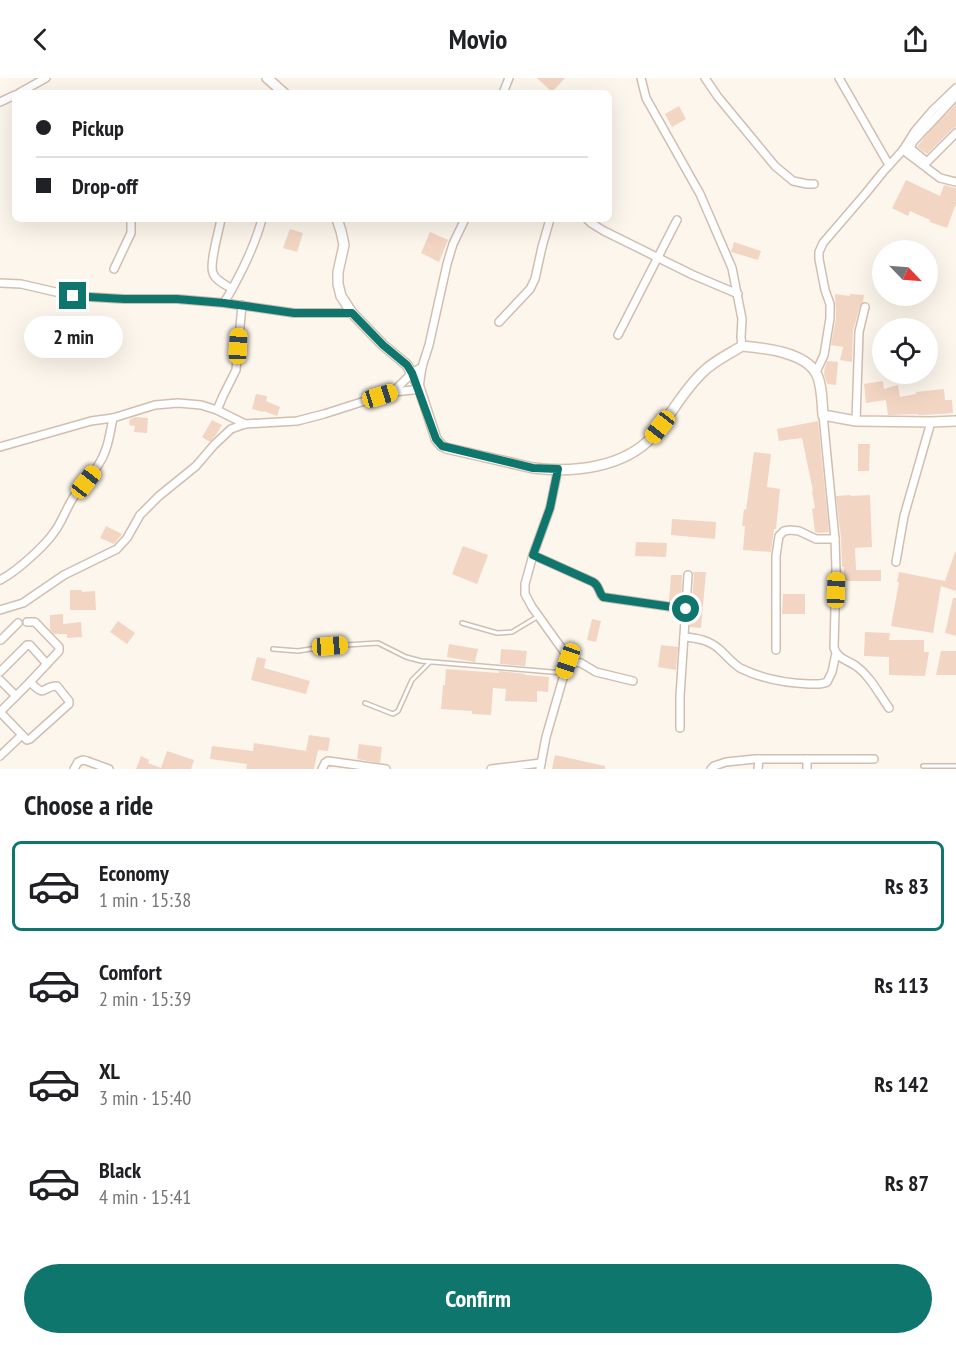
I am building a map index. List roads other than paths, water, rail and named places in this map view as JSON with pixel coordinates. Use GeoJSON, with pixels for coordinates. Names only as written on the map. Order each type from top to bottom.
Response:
{"type":"FeatureCollection","features":[{"type":"Feature","properties":{"kind":"street"},"geometry":{"type":"LineString","coordinates":[[24,90],[46,78]]}},
{"type":"Feature","properties":{"kind":"street"},"geometry":{"type":"LineString","coordinates":[[267,78],[281,90]]}},
{"type":"Feature","properties":{"kind":"street"},"geometry":{"type":"LineString","coordinates":[[641,78],[646,98],[700,194],[732,268],[742,319],[742,346]]}},
{"type":"Feature","properties":{"kind":"street"},"geometry":{"type":"LineString","coordinates":[[705,78],[775,166],[793,181],[814,184]]}},
{"type":"Feature","properties":{"kind":"street"},"geometry":{"type":"LineString","coordinates":[[839,78],[889,165]]}},
{"type":"Feature","properties":{"kind":"street"},"geometry":{"type":"LineString","coordinates":[[816,372],[826,347],[830,311],[819,252],[889,165],[925,130],[956,88]]}},
{"type":"Feature","properties":{"kind":"street"},"geometry":{"type":"LineString","coordinates":[[907,150],[915,131],[945,103],[956,96]]}},
{"type":"Feature","properties":{"kind":"street"},"geometry":{"type":"LineString","coordinates":[[907,150],[927,162],[956,133]]}},
{"type":"Feature","properties":{"kind":"street"},"geometry":{"type":"LineString","coordinates":[[907,150],[940,178],[956,182]]}},
{"type":"Feature","properties":{"kind":"street"},"geometry":{"type":"LineString","coordinates":[[618,335],[677,220]]}},
{"type":"Feature","properties":{"kind":"street"},"geometry":{"type":"LineString","coordinates":[[114,269],[131,233],[131,222]]}},
{"type":"Feature","properties":{"kind":"street"},"geometry":{"type":"LineString","coordinates":[[220,222],[212,262],[213,273],[218,280],[232,289]]}},
{"type":"Feature","properties":{"kind":"street"},"geometry":{"type":"LineString","coordinates":[[224,303],[253,247],[261,222]]}},
{"type":"Feature","properties":{"kind":"street"},"geometry":{"type":"LineString","coordinates":[[338,222],[344,244],[338,272],[341,296],[352,313],[383,345],[407,365],[419,387],[436,439],[442,446],[533,468],[585,468],[627,457],[638,451],[705,370],[742,346],[762,348],[805,361],[816,372],[819,380],[836,539],[834,648],[841,659],[853,664],[863,672],[889,708]]}},
{"type":"Feature","properties":{"kind":"street"},"geometry":{"type":"LineString","coordinates":[[419,387],[447,264],[464,222]]}},
{"type":"Feature","properties":{"kind":"street"},"geometry":{"type":"LineString","coordinates":[[499,322],[530,289],[535,279],[549,222]]}},
{"type":"Feature","properties":{"kind":"street"},"geometry":{"type":"LineString","coordinates":[[590,222],[658,258],[738,294]]}},
{"type":"Feature","properties":{"kind":"street"},"geometry":{"type":"LineString","coordinates":[[0,283],[21,284],[73,296],[177,299],[294,313],[352,313]]}},
{"type":"Feature","properties":{"kind":"street"},"geometry":{"type":"LineString","coordinates":[[217,410],[236,370],[242,305]]}},
{"type":"Feature","properties":{"kind":"street"},"geometry":{"type":"LineString","coordinates":[[856,422],[859,332],[865,307]]}},
{"type":"Feature","properties":{"kind":"street"},"geometry":{"type":"LineString","coordinates":[[393,392],[412,373],[422,367]]}},
{"type":"Feature","properties":{"kind":"street"},"geometry":{"type":"LineString","coordinates":[[0,610],[23,603],[64,575],[117,549],[127,538],[140,515],[196,466],[231,429],[244,424],[297,421],[393,392],[413,390],[419,387]]}},
{"type":"Feature","properties":{"kind":"street"},"geometry":{"type":"LineString","coordinates":[[0,447],[155,405],[178,403],[201,405],[217,410],[244,424]]}},
{"type":"Feature","properties":{"kind":"street"},"geometry":{"type":"LineString","coordinates":[[823,415],[856,422],[956,421]]}},
{"type":"Feature","properties":{"kind":"street"},"geometry":{"type":"LineString","coordinates":[[0,580],[8,576],[36,551],[56,530],[75,494],[100,464],[107,447],[113,418]]}},
{"type":"Feature","properties":{"kind":"street"},"geometry":{"type":"LineString","coordinates":[[896,562],[904,516],[931,422]]}},
{"type":"Feature","properties":{"kind":"street"},"geometry":{"type":"LineString","coordinates":[[491,769],[540,766],[568,661],[525,594],[525,584],[550,508],[558,469]]}},
{"type":"Feature","properties":{"kind":"street"},"geometry":{"type":"LineString","coordinates":[[776,650],[776,556],[779,536],[784,531],[795,530],[816,539],[836,539]]}},
{"type":"Feature","properties":{"kind":"street"},"geometry":{"type":"LineString","coordinates":[[533,555],[597,584],[603,597],[686,609]]}},
{"type":"Feature","properties":{"kind":"street"},"geometry":{"type":"LineString","coordinates":[[680,728],[688,575]]}},
{"type":"Feature","properties":{"kind":"street"},"geometry":{"type":"LineString","coordinates":[[27,622],[35,622],[59,647],[59,651],[0,712],[27,740],[30,740],[69,704],[69,700],[57,686],[52,686],[43,692],[30,682]]}},
{"type":"Feature","properties":{"kind":"street"},"geometry":{"type":"LineString","coordinates":[[0,640],[18,623]]}},
{"type":"Feature","properties":{"kind":"street"},"geometry":{"type":"LineString","coordinates":[[684,637],[709,642],[739,667],[763,677],[778,682],[797,684],[828,682],[836,653]]}},
{"type":"Feature","properties":{"kind":"street"},"geometry":{"type":"LineString","coordinates":[[0,672],[27,645],[30,645],[47,664]]}},
{"type":"Feature","properties":{"kind":"street"},"geometry":{"type":"LineString","coordinates":[[568,661],[581,663],[596,672],[633,681]]}},
{"type":"Feature","properties":{"kind":"street"},"geometry":{"type":"LineString","coordinates":[[0,680],[16,696]]}},
{"type":"Feature","properties":{"kind":"street"},"geometry":{"type":"LineString","coordinates":[[0,756],[22,735]]}},
{"type":"Feature","properties":{"kind":"street"},"geometry":{"type":"LineString","coordinates":[[711,769],[726,762],[759,759],[874,759]]}},
{"type":"Feature","properties":{"kind":"street"},"geometry":{"type":"LineString","coordinates":[[758,769],[759,759]]}},
{"type":"Feature","properties":{"kind":"street"},"geometry":{"type":"LineString","coordinates":[[807,759],[807,769]]}},
{"type":"Feature","properties":{"kind":"street"},"geometry":{"type":"LineString","coordinates":[[74,769],[78,762],[83,760],[109,769]]}},
{"type":"Feature","properties":{"kind":"street"},"geometry":{"type":"LineString","coordinates":[[322,769],[328,761],[386,769]]}},
{"type":"Feature","properties":{"kind":"lane"},"geometry":{"type":"LineString","coordinates":[[462,623],[497,633],[512,632],[538,616]]}},
{"type":"Feature","properties":{"kind":"lane"},"geometry":{"type":"LineString","coordinates":[[273,649],[298,651],[378,642],[406,657],[430,662],[563,673]]}},
{"type":"Feature","properties":{"kind":"lane"},"geometry":{"type":"LineString","coordinates":[[365,703],[393,714],[398,711],[412,680],[430,662]]}},
{"type":"Feature","properties":{"kind":"lane"},"geometry":{"type":"LineString","coordinates":[[923,766],[956,766]]}}]}
